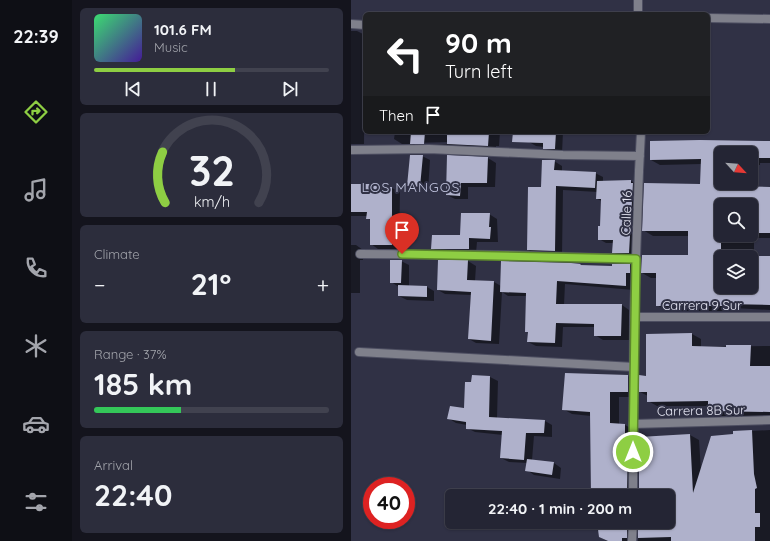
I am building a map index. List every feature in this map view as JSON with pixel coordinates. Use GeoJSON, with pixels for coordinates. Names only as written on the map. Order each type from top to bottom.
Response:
{"type":"FeatureCollection","features":[{"type":"Feature","properties":{"kind":"street"},"geometry":{"type":"LineString","coordinates":[[638,0],[638,12]]}},
{"type":"Feature","properties":{"kind":"street"},"geometry":{"type":"LineString","coordinates":[[710,18],[770,19]]}},
{"type":"Feature","properties":{"kind":"street"},"geometry":{"type":"LineString","coordinates":[[351,24],[363,25]]}},
{"type":"Feature","properties":{"kind":"street","name":"Calle 16"},"geometry":{"type":"LineString","coordinates":[[633,489],[634,317],[641,134]]}},
{"type":"Feature","properties":{"kind":"street"},"geometry":{"type":"LineString","coordinates":[[351,150],[429,149],[563,155],[640,156]]}},
{"type":"Feature","properties":{"kind":"street"},"geometry":{"type":"LineString","coordinates":[[360,254],[504,255],[636,259]]}},
{"type":"Feature","properties":{"kind":"street","name":"Carrera 9 Sur"},"geometry":{"type":"LineString","coordinates":[[634,317],[770,317]]}},
{"type":"Feature","properties":{"kind":"street"},"geometry":{"type":"LineString","coordinates":[[359,352],[634,367]]}},
{"type":"Feature","properties":{"kind":"street","name":"Carrera 8B Sur"},"geometry":{"type":"LineString","coordinates":[[633,424],[770,420]]}},
{"type":"Feature","properties":{"kind":"street"},"geometry":{"type":"LineString","coordinates":[[633,529],[633,541]]}},
{"type":"Feature","properties":{"kind":"building"},"geometry":{"type":"Polygon","coordinates":[[[411,134],[425,134],[424,144],[410,144],[411,134]]]}},
{"type":"Feature","properties":{"kind":"building"},"geometry":{"type":"Polygon","coordinates":[[[447,134],[489,134],[488,146],[447,144],[447,134]]]}},
{"type":"Feature","properties":{"kind":"building"},"geometry":{"type":"Polygon","coordinates":[[[513,134],[556,134],[555,149],[543,149],[543,143],[512,142],[513,134]]]}},
{"type":"Feature","properties":{"kind":"building"},"geometry":{"type":"Polygon","coordinates":[[[650,141],[770,141],[770,158],[758,158],[758,146],[714,146],[714,190],[758,190],[758,187],[770,187],[770,233],[758,233],[758,198],[714,198],[714,242],[721,242],[721,250],[714,250],[714,294],[758,294],[758,256],[770,256],[770,305],[725,304],[725,306],[656,306],[656,273],[641,273],[642,255],[688,255],[688,231],[642,231],[644,183],[700,184],[701,159],[650,160],[650,141]]]}},
{"type":"Feature","properties":{"kind":"building"},"geometry":{"type":"Polygon","coordinates":[[[410,155],[423,155],[420,187],[407,186],[410,155]]]}},
{"type":"Feature","properties":{"kind":"building"},"geometry":{"type":"Polygon","coordinates":[[[447,155],[488,157],[487,183],[461,183],[460,196],[446,195],[447,155]]]}},
{"type":"Feature","properties":{"kind":"building"},"geometry":{"type":"Polygon","coordinates":[[[542,160],[555,160],[554,170],[596,172],[595,188],[556,186],[555,251],[527,250],[528,187],[541,187],[542,160]]]}},
{"type":"Feature","properties":{"kind":"building"},"geometry":{"type":"Polygon","coordinates":[[[631,180],[631,183],[633,183],[629,253],[612,253],[613,240],[598,240],[601,199],[596,199],[597,181],[631,180]]]}},
{"type":"Feature","properties":{"kind":"building"},"geometry":{"type":"Polygon","coordinates":[[[351,184],[377,184],[377,187],[392,187],[392,245],[370,245],[370,219],[366,219],[367,212],[351,212],[351,184]]]}},
{"type":"Feature","properties":{"kind":"building"},"geometry":{"type":"Polygon","coordinates":[[[461,213],[490,213],[490,239],[469,238],[469,249],[431,249],[432,235],[460,235],[461,213]]]}},
{"type":"Feature","properties":{"kind":"building"},"geometry":{"type":"Polygon","coordinates":[[[390,260],[402,260],[401,283],[390,283],[390,260]]]}},
{"type":"Feature","properties":{"kind":"building"},"geometry":{"type":"Polygon","coordinates":[[[438,260],[468,260],[467,280],[494,281],[491,341],[468,339],[471,292],[437,290],[438,260]]]}},
{"type":"Feature","properties":{"kind":"building"},"geometry":{"type":"Polygon","coordinates":[[[501,261],[612,266],[612,264],[630,264],[630,273],[626,273],[626,286],[557,281],[556,304],[622,304],[621,336],[594,336],[594,324],[556,323],[555,343],[527,342],[528,332],[525,332],[526,293],[500,292],[501,261]]]}},
{"type":"Feature","properties":{"kind":"building"},"geometry":{"type":"Polygon","coordinates":[[[398,285],[427,286],[427,297],[398,296],[398,285]]]}},
{"type":"Feature","properties":{"kind":"building"},"geometry":{"type":"Polygon","coordinates":[[[692,333],[692,346],[726,347],[726,345],[751,345],[750,366],[770,366],[770,412],[708,411],[708,401],[647,402],[647,392],[639,392],[639,375],[646,376],[646,334],[692,333]]]}},
{"type":"Feature","properties":{"kind":"building"},"geometry":{"type":"Polygon","coordinates":[[[565,373],[628,375],[628,392],[610,392],[610,423],[625,424],[625,438],[628,437],[627,489],[591,489],[590,412],[562,410],[565,373]]]}},
{"type":"Feature","properties":{"kind":"building"},"geometry":{"type":"Polygon","coordinates":[[[472,375],[490,376],[489,417],[545,420],[544,433],[526,433],[524,460],[500,458],[502,431],[466,429],[466,422],[447,419],[450,406],[464,408],[465,382],[471,382],[472,375]]]}},
{"type":"Feature","properties":{"kind":"building"},"geometry":{"type":"Polygon","coordinates":[[[752,430],[754,474],[757,488],[755,489],[755,513],[760,513],[760,527],[755,527],[755,541],[671,541],[671,537],[638,538],[638,529],[675,529],[675,489],[639,489],[639,437],[690,434],[693,493],[711,436],[733,434],[733,431],[752,430]]]}},
{"type":"Feature","properties":{"kind":"building"},"geometry":{"type":"Polygon","coordinates":[[[527,459],[554,462],[552,475],[525,471],[527,459]]]}},
{"type":"Feature","properties":{"kind":"building"},"geometry":{"type":"Polygon","coordinates":[[[598,529],[627,529],[627,538],[622,538],[622,541],[608,541],[599,537],[598,529]]]}},
{"type":"Feature","properties":{"kind":"district","name":"LOS MANGOS"},"geometry":{"type":"Point","coordinates":[411,187]}},
{"type":"Feature","properties":{"kind":"route"},"geometry":{"type":"LineString","coordinates":[[402,254],[636,259],[633,452]]}}]}
